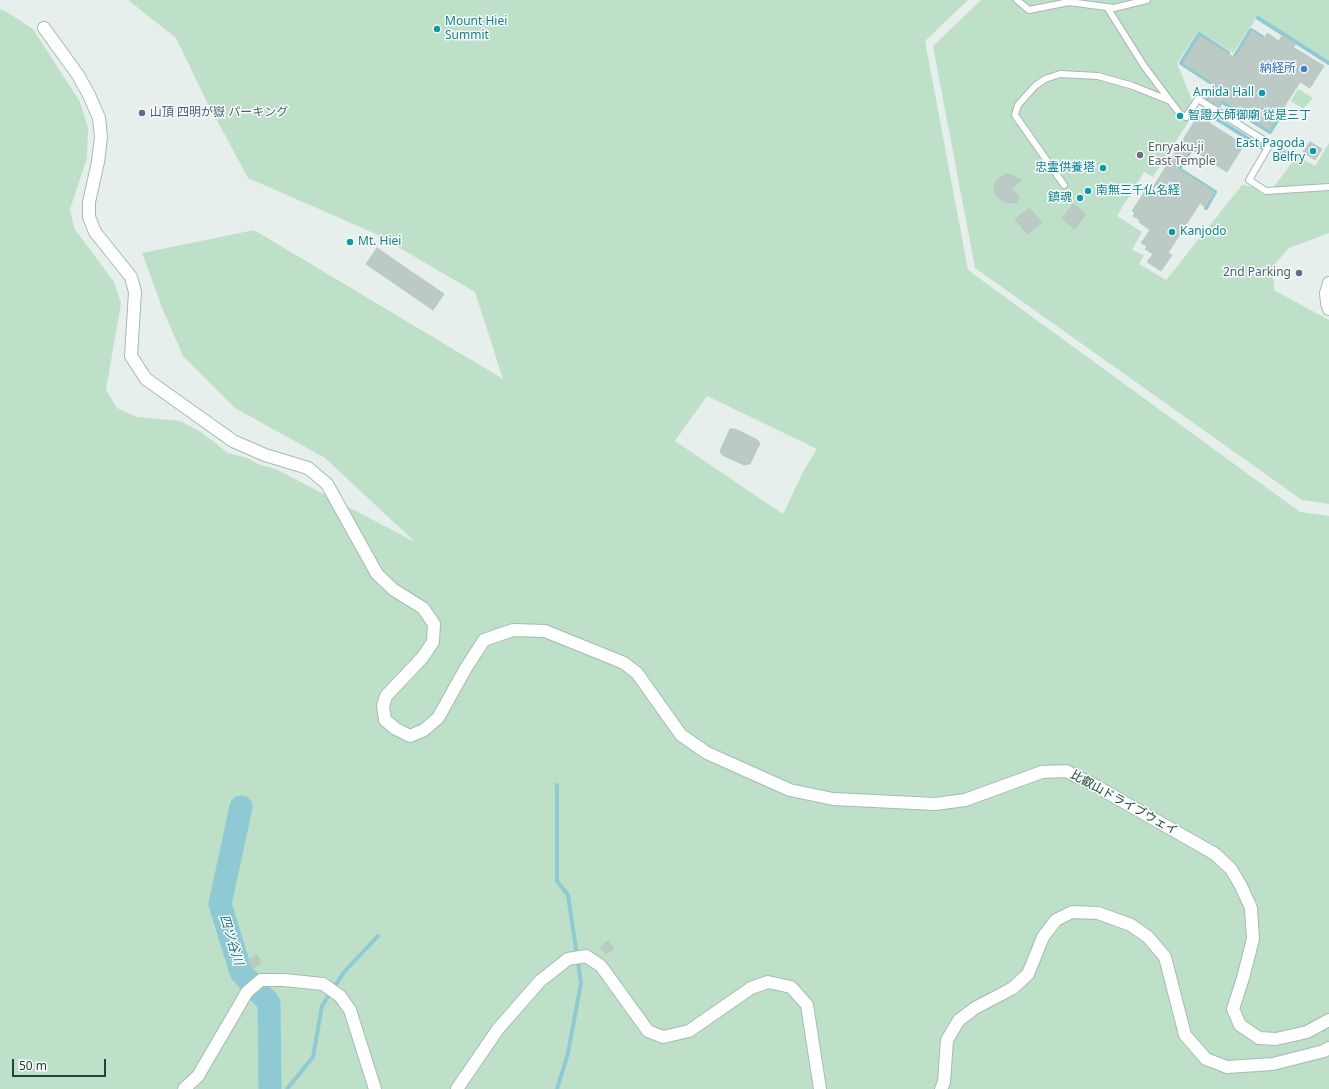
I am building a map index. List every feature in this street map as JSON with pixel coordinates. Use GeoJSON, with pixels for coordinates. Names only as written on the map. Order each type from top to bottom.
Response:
{"type":"FeatureCollection","features":[{"type":"Feature","properties":{"kind":"street","name":"比叡山ドライブウェイ"},"geometry":{"type":"LineString","coordinates":[[44,28],[78,75],[99,118],[101,137],[98,162],[89,202],[89,217],[95,232],[131,277],[135,292],[131,356],[146,379],[233,441],[265,456],[308,468],[327,484],[377,574],[394,590],[423,608],[434,624],[433,642],[422,658],[386,696],[383,706],[385,720],[396,729],[410,736],[424,730],[438,718],[466,668],[484,640],[513,630],[545,631],[624,663],[637,673],[681,735],[707,753],[790,790],[833,799],[935,804],[965,800],[1042,772],[1066,771],[1094,785],[1215,854],[1231,869],[1241,886],[1250,908],[1253,939],[1233,1010],[1240,1025],[1259,1038],[1276,1039],[1307,1032],[1329,1020]]}},
{"type":"Feature","properties":{"kind":"street"},"geometry":{"type":"LineString","coordinates":[[1329,283],[1326,293],[1329,309]]}},
{"type":"Feature","properties":{"kind":"street"},"geometry":{"type":"LineString","coordinates":[[941,1089],[944,1082],[947,1040],[959,1020],[975,1008],[1013,988],[1023,979],[1028,974],[1043,937],[1056,920],[1072,912],[1098,913],[1131,925],[1148,937],[1165,957],[1185,1035],[1206,1059],[1227,1067],[1273,1064],[1324,1051],[1329,1048]]}},
{"type":"Feature","properties":{"kind":"street"},"geometry":{"type":"LineString","coordinates":[[457,1089],[498,1029],[540,981],[569,958],[586,956],[601,966],[648,1031],[663,1037],[689,1031],[751,988],[768,982],[791,987],[807,1005],[820,1089]]}},
{"type":"Feature","properties":{"kind":"street"},"geometry":{"type":"LineString","coordinates":[[184,1089],[198,1076],[247,992],[261,980],[284,980],[325,986],[340,996],[350,1010],[375,1089]]}},
{"type":"Feature","properties":{"kind":"lane"},"geometry":{"type":"LineString","coordinates":[[1017,0],[1029,10],[1069,2],[1114,8],[1147,0]]}},
{"type":"Feature","properties":{"kind":"lane"},"geometry":{"type":"LineString","coordinates":[[1107,7],[1144,66],[1180,114],[1186,117],[1198,99],[1270,144],[1249,180],[1266,191],[1329,187]]}},
{"type":"Feature","properties":{"kind":"lane"},"geometry":{"type":"LineString","coordinates":[[1064,185],[1015,115],[1018,105],[1035,86],[1045,79],[1060,74],[1098,76],[1132,86],[1171,102]]}},
{"type":"Feature","properties":{"kind":"green space"},"geometry":{"type":"Polygon","coordinates":[[[128,0],[968,0],[925,41],[968,270],[1300,512],[1329,516],[1329,1089],[0,1089],[0,9],[33,29],[80,102],[88,127],[87,158],[70,209],[74,228],[114,282],[121,303],[106,390],[117,408],[137,417],[180,421],[201,432],[228,453],[247,458],[258,464],[276,469],[415,542],[325,458],[235,408],[183,356],[163,310],[142,253],[254,230],[503,379],[475,292],[376,234],[248,178],[205,98],[176,38],[128,0]],[[707,396],[675,441],[783,514],[804,470],[817,449],[707,396]]]}},
{"type":"Feature","properties":{"kind":"green space","name":"Enryaku-ji East Temple"},"geometry":{"type":"Polygon","coordinates":[[[981,0],[1329,0],[1329,61],[1258,16],[1233,53],[1198,31],[1177,63],[1196,110],[1153,177],[1144,172],[1117,216],[1142,232],[1132,250],[1144,255],[1139,264],[1166,280],[1242,185],[1272,189],[1297,156],[1315,166],[1329,143],[1329,233],[1289,248],[1273,266],[1274,290],[1329,320],[1329,504],[1302,500],[975,268],[933,46],[981,0]]]}},
{"type":"Feature","properties":{"kind":"green space"},"geometry":{"type":"Polygon","coordinates":[[[1298,89],[1313,98],[1303,109],[1291,101],[1298,89]]]}},
{"type":"Feature","properties":{"kind":"building"},"geometry":{"type":"Polygon","coordinates":[[[1252,31],[1264,39],[1267,33],[1279,41],[1282,35],[1296,44],[1293,47],[1324,66],[1310,88],[1300,82],[1269,130],[1222,100],[1218,106],[1208,100],[1217,86],[1183,63],[1200,36],[1235,58],[1252,31]]]}},
{"type":"Feature","properties":{"kind":"building"},"geometry":{"type":"Polygon","coordinates":[[[1203,108],[1213,114],[1208,122],[1244,145],[1227,172],[1191,149],[1178,169],[1215,192],[1205,207],[1200,203],[1168,253],[1172,255],[1161,271],[1147,262],[1153,254],[1145,249],[1147,246],[1141,243],[1150,230],[1139,222],[1140,220],[1133,216],[1135,213],[1132,211],[1149,185],[1153,187],[1203,108]]]}},
{"type":"Feature","properties":{"kind":"building","name":"East Pagoda Belfry"},"geometry":{"type":"Polygon","coordinates":[[[1310,142],[1322,149],[1315,160],[1303,152],[1310,142]]]}},
{"type":"Feature","properties":{"kind":"building"},"geometry":{"type":"Polygon","coordinates":[[[1281,148],[1289,153],[1284,161],[1276,156],[1281,148]]]}},
{"type":"Feature","properties":{"kind":"building"},"geometry":{"type":"Polygon","coordinates":[[[1006,174],[1012,175],[1021,180],[1012,189],[1019,197],[1016,203],[1004,202],[996,195],[994,190],[997,180],[1006,174]]]}},
{"type":"Feature","properties":{"kind":"building"},"geometry":{"type":"Polygon","coordinates":[[[1073,204],[1086,214],[1075,229],[1062,219],[1073,204]]]}},
{"type":"Feature","properties":{"kind":"building"},"geometry":{"type":"Polygon","coordinates":[[[1029,208],[1042,222],[1027,234],[1015,219],[1029,208]]]}},
{"type":"Feature","properties":{"kind":"building"},"geometry":{"type":"Polygon","coordinates":[[[377,248],[444,294],[433,310],[366,264],[377,248]]]}},
{"type":"Feature","properties":{"kind":"building"},"geometry":{"type":"Polygon","coordinates":[[[730,429],[735,429],[756,439],[760,443],[750,464],[744,465],[722,455],[720,451],[730,429]]]}},
{"type":"Feature","properties":{"kind":"building"},"geometry":{"type":"Polygon","coordinates":[[[608,941],[614,948],[606,954],[600,947],[608,941]]]}},
{"type":"Feature","properties":{"kind":"building"},"geometry":{"type":"Polygon","coordinates":[[[257,955],[261,964],[252,968],[248,960],[257,955]]]}},
{"type":"Feature","properties":{"kind":"waterway"},"geometry":{"type":"LineString","coordinates":[[1258,18],[1329,63]]}},
{"type":"Feature","properties":{"kind":"waterway"},"geometry":{"type":"LineString","coordinates":[[1232,61],[1251,30],[1262,37],[1260,41]]}},
{"type":"Feature","properties":{"kind":"waterway"},"geometry":{"type":"LineString","coordinates":[[1213,79],[1212,78],[1210,82],[1181,63],[1199,34],[1228,53],[1226,56],[1228,57]]}},
{"type":"Feature","properties":{"kind":"waterway"},"geometry":{"type":"LineString","coordinates":[[1206,101],[1219,81]]}},
{"type":"Feature","properties":{"kind":"waterway"},"geometry":{"type":"LineString","coordinates":[[1206,125],[1225,96]]}},
{"type":"Feature","properties":{"kind":"waterway"},"geometry":{"type":"LineString","coordinates":[[1226,100],[1224,103],[1270,132],[1278,119]]}},
{"type":"Feature","properties":{"kind":"waterway"},"geometry":{"type":"LineString","coordinates":[[1217,119],[1263,148]]}},
{"type":"Feature","properties":{"kind":"waterway"},"geometry":{"type":"LineString","coordinates":[[1194,145],[1179,169],[1215,192],[1206,208]]}},
{"type":"Feature","properties":{"kind":"waterway"},"geometry":{"type":"LineString","coordinates":[[557,785],[557,881],[568,895],[581,983],[568,1053],[557,1089]]}},
{"type":"Feature","properties":{"kind":"waterway","name":"四ツ谷川"},"geometry":{"type":"LineString","coordinates":[[241,807],[220,904],[241,972],[269,1003],[270,1089]]}},
{"type":"Feature","properties":{"kind":"waterway"},"geometry":{"type":"LineString","coordinates":[[287,1089],[313,1057],[322,1006],[344,972],[378,936]]}},
{"type":"Feature","properties":{"kind":"place","name":"Mount Hiei Summit"},"geometry":{"type":"Point","coordinates":[437,29]}},
{"type":"Feature","properties":{"kind":"place","name":"納経所"},"geometry":{"type":"Point","coordinates":[1304,69]}},
{"type":"Feature","properties":{"kind":"place","name":"Amida Hall"},"geometry":{"type":"Point","coordinates":[1262,93]}},
{"type":"Feature","properties":{"kind":"place","name":"山頂 四明が嶽 パーキング"},"geometry":{"type":"Point","coordinates":[142,113]}},
{"type":"Feature","properties":{"kind":"place","name":"智證大師御廟 従是三丁"},"geometry":{"type":"Point","coordinates":[1180,116]}},
{"type":"Feature","properties":{"kind":"place","name":"East Pagoda Belfry"},"geometry":{"type":"Point","coordinates":[1313,151]}},
{"type":"Feature","properties":{"kind":"place","name":"Enryaku-ji East Temple"},"geometry":{"type":"Point","coordinates":[1140,155]}},
{"type":"Feature","properties":{"kind":"place","name":"忠霊供養塔"},"geometry":{"type":"Point","coordinates":[1103,168]}},
{"type":"Feature","properties":{"kind":"place","name":"南無三千仏名経"},"geometry":{"type":"Point","coordinates":[1088,191]}},
{"type":"Feature","properties":{"kind":"place","name":"鎮魂"},"geometry":{"type":"Point","coordinates":[1080,198]}},
{"type":"Feature","properties":{"kind":"place","name":"Kanjodo"},"geometry":{"type":"Point","coordinates":[1172,232]}},
{"type":"Feature","properties":{"kind":"place","name":"Mt. Hiei"},"geometry":{"type":"Point","coordinates":[350,242]}},
{"type":"Feature","properties":{"kind":"place","name":"2nd Parking"},"geometry":{"type":"Point","coordinates":[1299,273]}}]}
